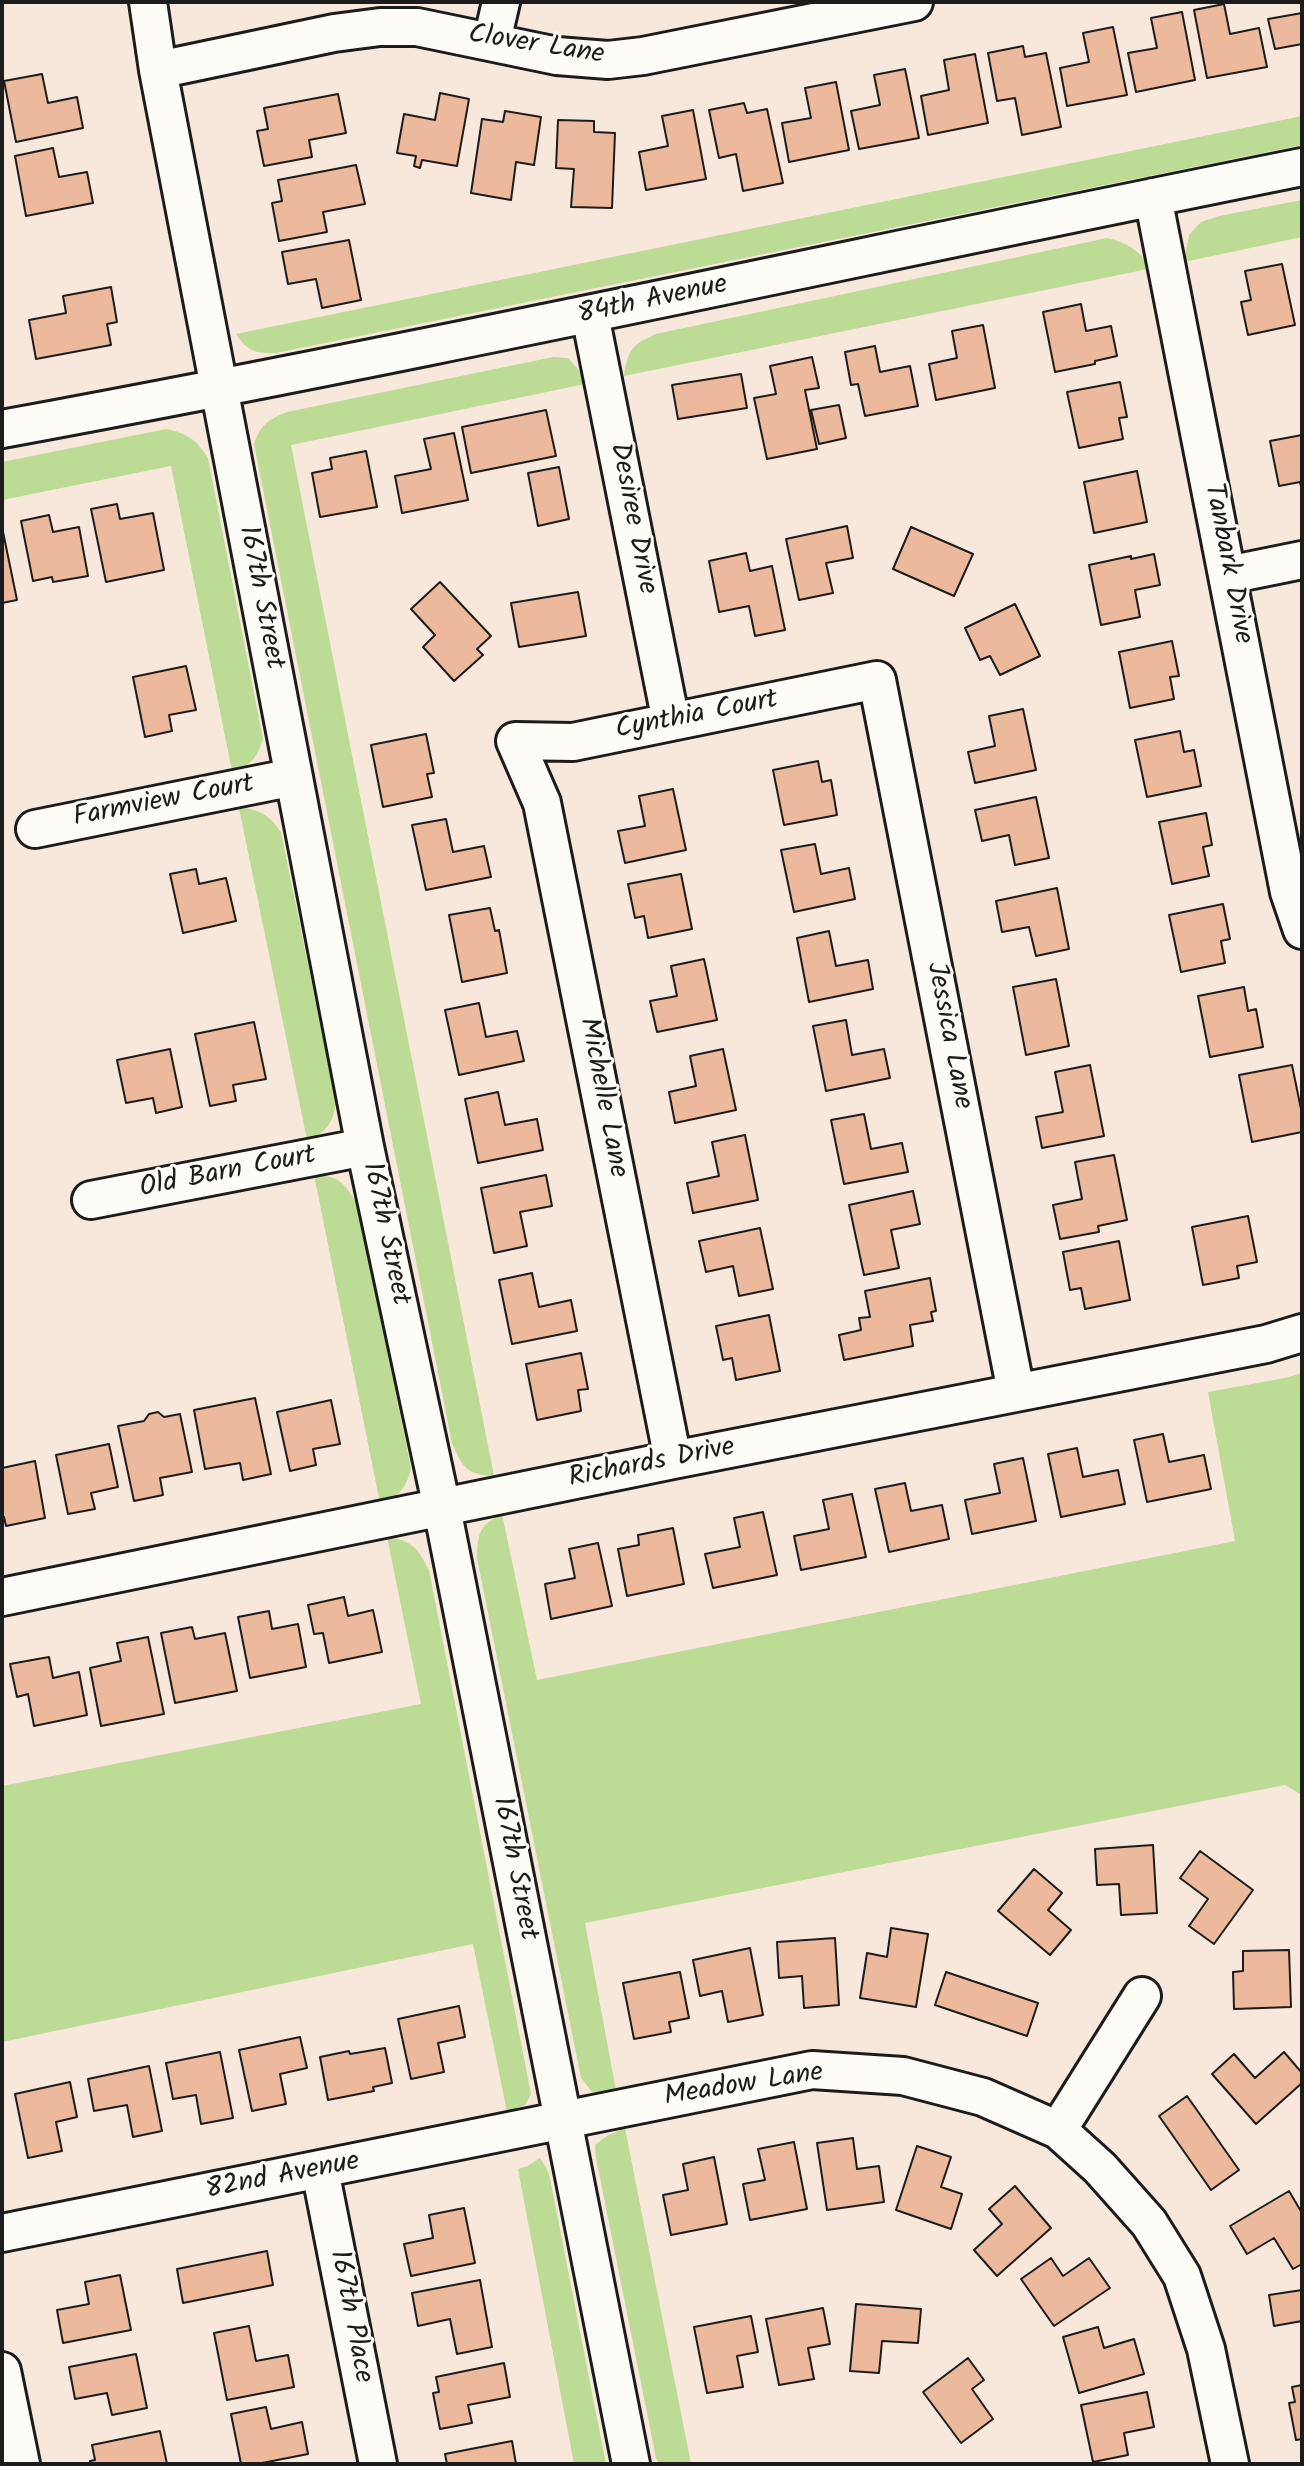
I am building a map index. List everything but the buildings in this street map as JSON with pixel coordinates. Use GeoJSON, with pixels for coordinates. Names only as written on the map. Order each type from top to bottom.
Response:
{"type":"FeatureCollection","features":[{"type":"Feature","properties":{"kind":"street","name":"167th Street"},"geometry":{"type":"LineString","coordinates":[[148,2],[158,70],[365,1147],[442,1508],[631,2464]]}},
{"type":"Feature","properties":{"kind":"street"},"geometry":{"type":"LineString","coordinates":[[492,41],[501,2]]}},
{"type":"Feature","properties":{"kind":"street","name":"Clover Lane"},"geometry":{"type":"LineString","coordinates":[[158,70],[334,33],[380,27],[417,27],[557,56],[608,60],[643,56],[914,2]]}},
{"type":"Feature","properties":{"kind":"street","name":"84th Avenue"},"geometry":{"type":"LineString","coordinates":[[2,429],[590,315],[1302,167]]}},
{"type":"Feature","properties":{"kind":"street","name":"Tanbark Drive"},"geometry":{"type":"LineString","coordinates":[[1153,197],[1289,892],[1302,930]]}},
{"type":"Feature","properties":{"kind":"street","name":"Desiree Drive"},"geometry":{"type":"LineString","coordinates":[[590,315],[671,722]]}},
{"type":"Feature","properties":{"kind":"street"},"geometry":{"type":"LineString","coordinates":[[1228,575],[1302,560]]}},
{"type":"Feature","properties":{"kind":"street","name":"Cynthia Court"},"geometry":{"type":"LineString","coordinates":[[515,741],[573,742],[877,680]]}},
{"type":"Feature","properties":{"kind":"street","name":"Jessica Lane"},"geometry":{"type":"LineString","coordinates":[[877,680],[1016,1392]]}},
{"type":"Feature","properties":{"kind":"street","name":"Michelle Lane"},"geometry":{"type":"LineString","coordinates":[[515,741],[542,803],[673,1460]]}},
{"type":"Feature","properties":{"kind":"street","name":"Farmview Court"},"geometry":{"type":"LineString","coordinates":[[35,829],[294,777]]}},
{"type":"Feature","properties":{"kind":"street","name":"Old Barn Court"},"geometry":{"type":"LineString","coordinates":[[91,1200],[365,1147]]}},
{"type":"Feature","properties":{"kind":"street","name":"Richards Drive"},"geometry":{"type":"LineString","coordinates":[[2,1597],[673,1460],[1266,1344],[1302,1333]]}},
{"type":"Feature","properties":{"kind":"street"},"geometry":{"type":"LineString","coordinates":[[1058,2130],[1142,1996]]}},
{"type":"Feature","properties":{"kind":"street","name":"Meadow Lane"},"geometry":{"type":"LineString","coordinates":[[564,2120],[812,2070],[903,2076],[983,2097],[1058,2130],[1100,2168],[1149,2223],[1182,2276],[1206,2349],[1230,2464]]}},
{"type":"Feature","properties":{"kind":"street","name":"82nd Avenue"},"geometry":{"type":"LineString","coordinates":[[2,2233],[564,2120]]}},
{"type":"Feature","properties":{"kind":"street","name":"167th Place"},"geometry":{"type":"LineString","coordinates":[[320,2170],[378,2464]]}},
{"type":"Feature","properties":{"kind":"street"},"geometry":{"type":"LineString","coordinates":[[2,2371],[21,2464]]}},
{"type":"Feature","properties":{"kind":"green space"},"geometry":{"type":"Polygon","coordinates":[[[1302,116],[1302,145],[276,353],[253,350],[236,334],[1302,116]]]}},
{"type":"Feature","properties":{"kind":"green space"},"geometry":{"type":"Polygon","coordinates":[[[1302,200],[1302,237],[1184,262],[1189,235],[1201,222],[1302,200]]]}},
{"type":"Feature","properties":{"kind":"green space"},"geometry":{"type":"Polygon","coordinates":[[[1107,238],[1133,248],[1153,268],[624,376],[632,349],[656,334],[1107,238]]]}},
{"type":"Feature","properties":{"kind":"green space"},"geometry":{"type":"Polygon","coordinates":[[[553,357],[568,358],[585,384],[291,445],[494,1476],[477,1474],[467,1468],[452,1443],[254,444],[266,424],[287,412],[553,357]]]}},
{"type":"Feature","properties":{"kind":"green space"},"geometry":{"type":"Polygon","coordinates":[[[166,429],[191,438],[208,458],[263,739],[252,760],[232,771],[171,466],[2,500],[2,462],[166,429]]]}},
{"type":"Feature","properties":{"kind":"green space"},"geometry":{"type":"Polygon","coordinates":[[[239,808],[263,814],[281,832],[336,1102],[328,1126],[307,1140],[239,808]]]}},
{"type":"Feature","properties":{"kind":"green space"},"geometry":{"type":"Polygon","coordinates":[[[314,1175],[340,1182],[357,1204],[411,1468],[401,1491],[380,1503],[314,1175]]]}},
{"type":"Feature","properties":{"kind":"green space"},"geometry":{"type":"Polygon","coordinates":[[[1302,1373],[1302,1795],[1285,1785],[585,1923],[616,2091],[592,2092],[581,2078],[477,1558],[479,1536],[484,1526],[502,1514],[537,1680],[1235,1541],[1208,1392],[1302,1373]]]}},
{"type":"Feature","properties":{"kind":"green space"},"geometry":{"type":"Polygon","coordinates":[[[387,1537],[413,1546],[429,1570],[531,2094],[525,2105],[507,2112],[473,1944],[2,2042],[2,1786],[421,1704],[387,1537]]]}},
{"type":"Feature","properties":{"kind":"green space"},"geometry":{"type":"Polygon","coordinates":[[[625,2128],[691,2464],[659,2464],[656,2458],[596,2158],[595,2145],[625,2128]]]}},
{"type":"Feature","properties":{"kind":"green space"},"geometry":{"type":"Polygon","coordinates":[[[540,2158],[549,2173],[606,2464],[574,2464],[518,2169],[540,2158]]]}}]}
